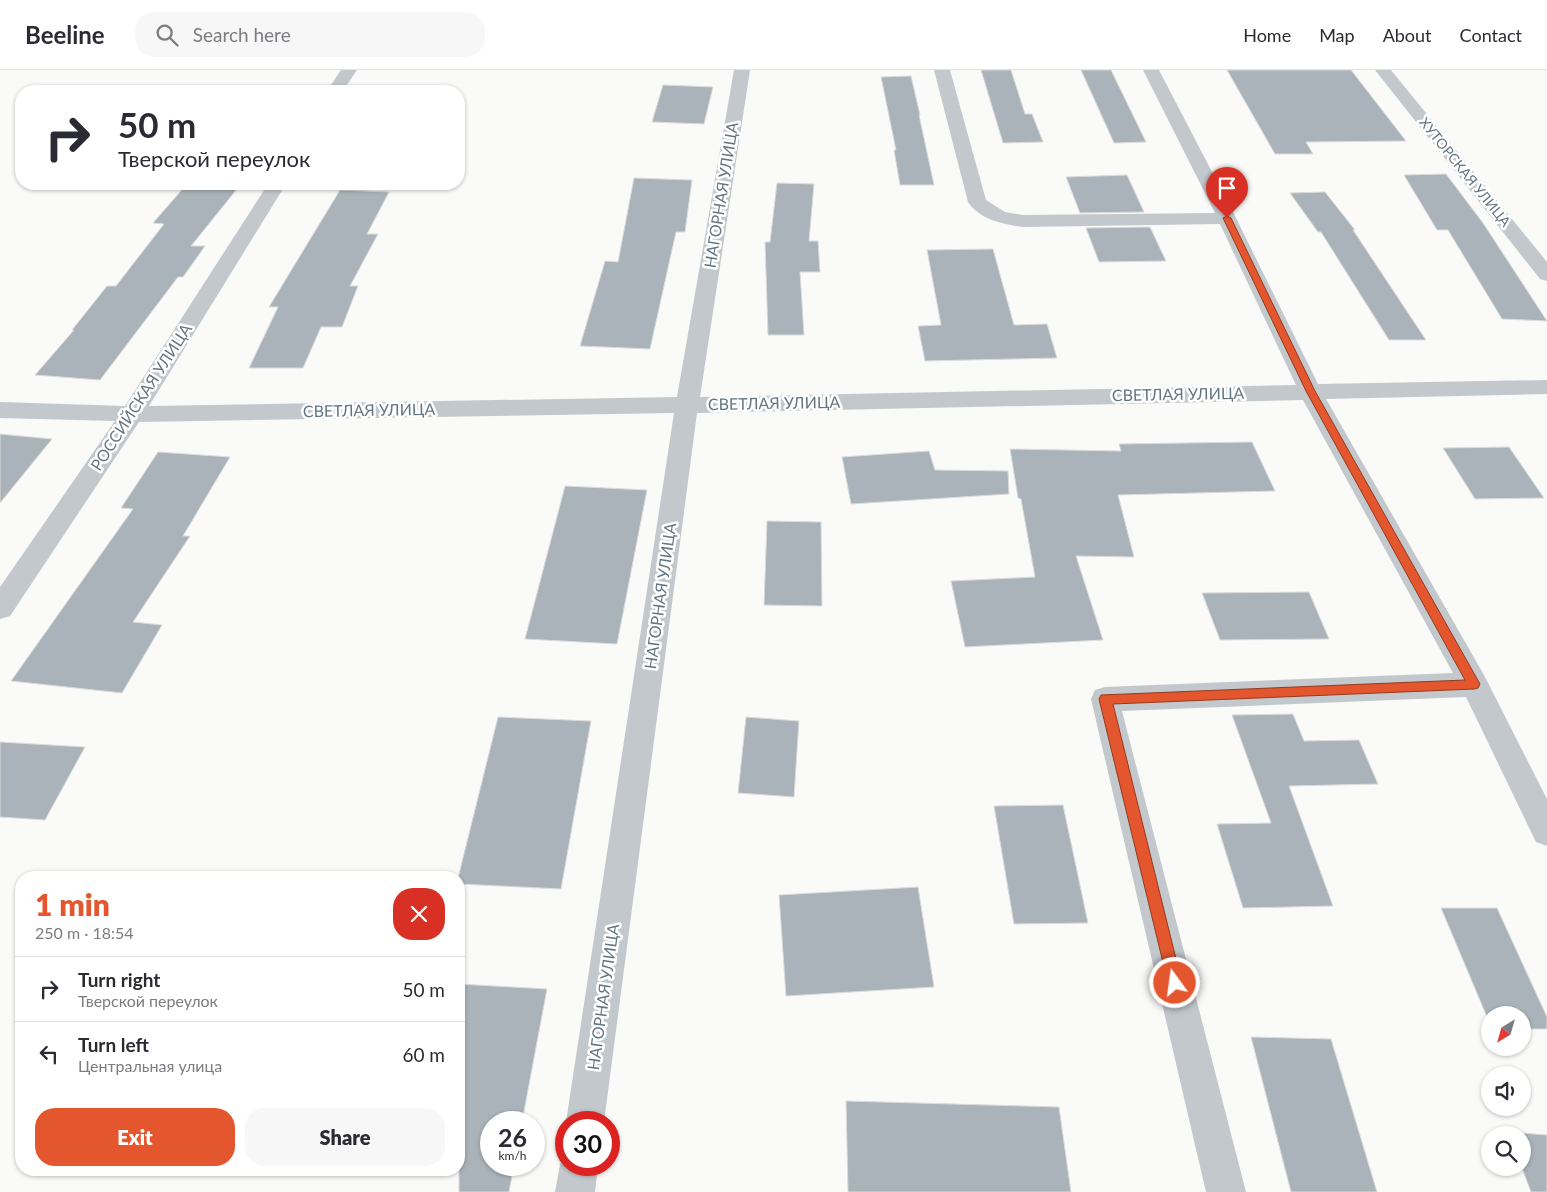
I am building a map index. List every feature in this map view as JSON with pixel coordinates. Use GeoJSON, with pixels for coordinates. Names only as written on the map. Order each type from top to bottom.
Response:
{"type":"FeatureCollection","features":[{"type":"Feature","properties":{"kind":"street"},"geometry":{"type":"LineString","coordinates":[[339,85],[349,70]]}},
{"type":"Feature","properties":{"kind":"street","name":"НАГОРНАЯ УЛИЦА"},"geometry":{"type":"LineString","coordinates":[[587,1111],[687,405],[742,70]]}},
{"type":"Feature","properties":{"kind":"street"},"geometry":{"type":"LineString","coordinates":[[942,70],[977,202],[993,215],[1023,221],[1227,218]]}},
{"type":"Feature","properties":{"kind":"street"},"geometry":{"type":"LineString","coordinates":[[1151,70],[1227,218],[1310,391],[1474,684],[1547,831]]}},
{"type":"Feature","properties":{"kind":"street","name":"ХУТОРСКАЯ УЛИЦА"},"geometry":{"type":"LineString","coordinates":[[1383,70],[1547,275]]}},
{"type":"Feature","properties":{"kind":"street","name":"РОССИЙСКАЯ УЛИЦА"},"geometry":{"type":"LineString","coordinates":[[0,608],[132,414],[273,190]]}},
{"type":"Feature","properties":{"kind":"street","name":"СВЕТЛАЯ УЛИЦА"},"geometry":{"type":"LineString","coordinates":[[0,410],[132,414],[687,405],[1547,386]]}},
{"type":"Feature","properties":{"kind":"street"},"geometry":{"type":"LineString","coordinates":[[1226,1192],[1105,699],[1474,684]]}},
{"type":"Feature","properties":{"kind":"street"},"geometry":{"type":"LineString","coordinates":[[575,1192],[577,1176]]}},
{"type":"Feature","properties":{"kind":"building"},"geometry":{"type":"Polygon","coordinates":[[[981,70],[1011,70],[1025,114],[1032,114],[1043,142],[1003,143],[981,70]]]}},
{"type":"Feature","properties":{"kind":"building"},"geometry":{"type":"Polygon","coordinates":[[[1081,70],[1111,70],[1146,142],[1114,143],[1081,70]]]}},
{"type":"Feature","properties":{"kind":"building"},"geometry":{"type":"Polygon","coordinates":[[[1227,70],[1351,70],[1406,141],[1306,142],[1313,154],[1275,154],[1227,70]]]}},
{"type":"Feature","properties":{"kind":"building"},"geometry":{"type":"Polygon","coordinates":[[[911,76],[934,185],[900,185],[894,150],[896,150],[881,77],[911,76]]]}},
{"type":"Feature","properties":{"kind":"building"},"geometry":{"type":"Polygon","coordinates":[[[663,85],[713,87],[704,124],[652,122],[663,85]]]}},
{"type":"Feature","properties":{"kind":"building"},"geometry":{"type":"Polygon","coordinates":[[[1446,174],[1483,223],[1547,321],[1502,319],[1448,230],[1437,230],[1404,175],[1446,174]]]}},
{"type":"Feature","properties":{"kind":"building"},"geometry":{"type":"Polygon","coordinates":[[[1127,175],[1144,212],[1080,213],[1066,177],[1127,175]]]}},
{"type":"Feature","properties":{"kind":"building"},"geometry":{"type":"Polygon","coordinates":[[[634,178],[692,180],[685,232],[676,232],[650,349],[580,346],[605,261],[618,262],[634,178]]]}},
{"type":"Feature","properties":{"kind":"building"},"geometry":{"type":"Polygon","coordinates":[[[777,183],[814,184],[809,241],[818,241],[820,272],[800,272],[804,335],[768,335],[765,242],[770,242],[777,183]]]}},
{"type":"Feature","properties":{"kind":"building"},"geometry":{"type":"Polygon","coordinates":[[[182,190],[236,190],[191,246],[205,246],[183,277],[178,277],[100,380],[35,375],[74,330],[72,330],[107,286],[116,286],[164,224],[153,223],[182,190]]]}},
{"type":"Feature","properties":{"kind":"building"},"geometry":{"type":"Polygon","coordinates":[[[340,190],[389,192],[367,234],[378,234],[350,286],[358,286],[342,327],[321,327],[303,368],[249,368],[278,307],[269,307],[340,190]]]}},
{"type":"Feature","properties":{"kind":"building"},"geometry":{"type":"Polygon","coordinates":[[[1325,192],[1355,230],[1353,230],[1426,340],[1389,340],[1321,232],[1318,232],[1290,193],[1325,192]]]}},
{"type":"Feature","properties":{"kind":"building"},"geometry":{"type":"Polygon","coordinates":[[[1150,227],[1166,261],[1099,262],[1086,228],[1150,227]]]}},
{"type":"Feature","properties":{"kind":"building"},"geometry":{"type":"Polygon","coordinates":[[[993,249],[1014,325],[1047,324],[1057,358],[925,361],[918,326],[941,325],[927,250],[993,249]]]}},
{"type":"Feature","properties":{"kind":"building"},"geometry":{"type":"Polygon","coordinates":[[[0,434],[52,439],[0,503],[0,434]]]}},
{"type":"Feature","properties":{"kind":"building"},"geometry":{"type":"Polygon","coordinates":[[[1252,442],[1275,491],[1118,495],[1134,557],[1076,556],[1103,640],[965,647],[951,581],[1035,577],[1021,499],[1018,498],[1010,449],[1121,451],[1119,444],[1252,442]]]}},
{"type":"Feature","properties":{"kind":"building"},"geometry":{"type":"Polygon","coordinates":[[[1509,447],[1544,498],[1475,499],[1443,448],[1509,447]]]}},
{"type":"Feature","properties":{"kind":"building"},"geometry":{"type":"Polygon","coordinates":[[[929,451],[935,470],[1008,471],[1009,494],[851,504],[842,457],[929,451]]]}},
{"type":"Feature","properties":{"kind":"building"},"geometry":{"type":"Polygon","coordinates":[[[158,452],[230,457],[183,536],[190,536],[133,622],[162,625],[122,693],[11,681],[133,509],[121,508],[158,452]]]}},
{"type":"Feature","properties":{"kind":"building"},"geometry":{"type":"Polygon","coordinates":[[[565,486],[647,490],[617,644],[525,639],[565,486]]]}},
{"type":"Feature","properties":{"kind":"building"},"geometry":{"type":"Polygon","coordinates":[[[767,521],[821,522],[822,606],[764,605],[767,521]]]}},
{"type":"Feature","properties":{"kind":"building"},"geometry":{"type":"Polygon","coordinates":[[[1309,592],[1329,639],[1220,640],[1202,593],[1309,592]]]}},
{"type":"Feature","properties":{"kind":"building"},"geometry":{"type":"Polygon","coordinates":[[[1293,714],[1304,741],[1359,740],[1378,784],[1289,786],[1333,906],[1243,908],[1217,824],[1271,823],[1232,715],[1293,714]]]}},
{"type":"Feature","properties":{"kind":"building"},"geometry":{"type":"Polygon","coordinates":[[[498,717],[591,721],[561,889],[465,884],[465,871],[460,871],[498,717]]]}},
{"type":"Feature","properties":{"kind":"building"},"geometry":{"type":"Polygon","coordinates":[[[746,717],[799,721],[794,797],[738,793],[746,717]]]}},
{"type":"Feature","properties":{"kind":"building"},"geometry":{"type":"Polygon","coordinates":[[[0,742],[85,747],[45,820],[0,817],[0,742]]]}},
{"type":"Feature","properties":{"kind":"building"},"geometry":{"type":"Polygon","coordinates":[[[1063,805],[1088,923],[1014,924],[994,806],[1063,805]]]}},
{"type":"Feature","properties":{"kind":"building"},"geometry":{"type":"Polygon","coordinates":[[[918,887],[934,987],[786,996],[779,895],[918,887]]]}},
{"type":"Feature","properties":{"kind":"building"},"geometry":{"type":"Polygon","coordinates":[[[1441,908],[1497,908],[1547,1017],[1547,1029],[1531,1029],[1531,1006],[1482,1006],[1441,908]]]}},
{"type":"Feature","properties":{"kind":"building"},"geometry":{"type":"Polygon","coordinates":[[[465,984],[547,989],[524,1111],[480,1111],[480,1176],[512,1176],[509,1192],[459,1192],[459,1176],[465,1176],[465,984]]]}},
{"type":"Feature","properties":{"kind":"building"},"geometry":{"type":"Polygon","coordinates":[[[1251,1037],[1331,1039],[1377,1192],[1291,1192],[1251,1037]]]}},
{"type":"Feature","properties":{"kind":"building"},"geometry":{"type":"Polygon","coordinates":[[[846,1101],[1059,1107],[1071,1192],[848,1192],[846,1101]]]}},
{"type":"Feature","properties":{"kind":"building"},"geometry":{"type":"Polygon","coordinates":[[[1531,1134],[1547,1135],[1547,1192],[1531,1192],[1525,1176],[1531,1176],[1531,1134]]]}},
{"type":"Feature","properties":{"kind":"route"},"geometry":{"type":"LineString","coordinates":[[1175,983],[1105,699],[1474,684],[1310,391],[1227,218]]}}]}
